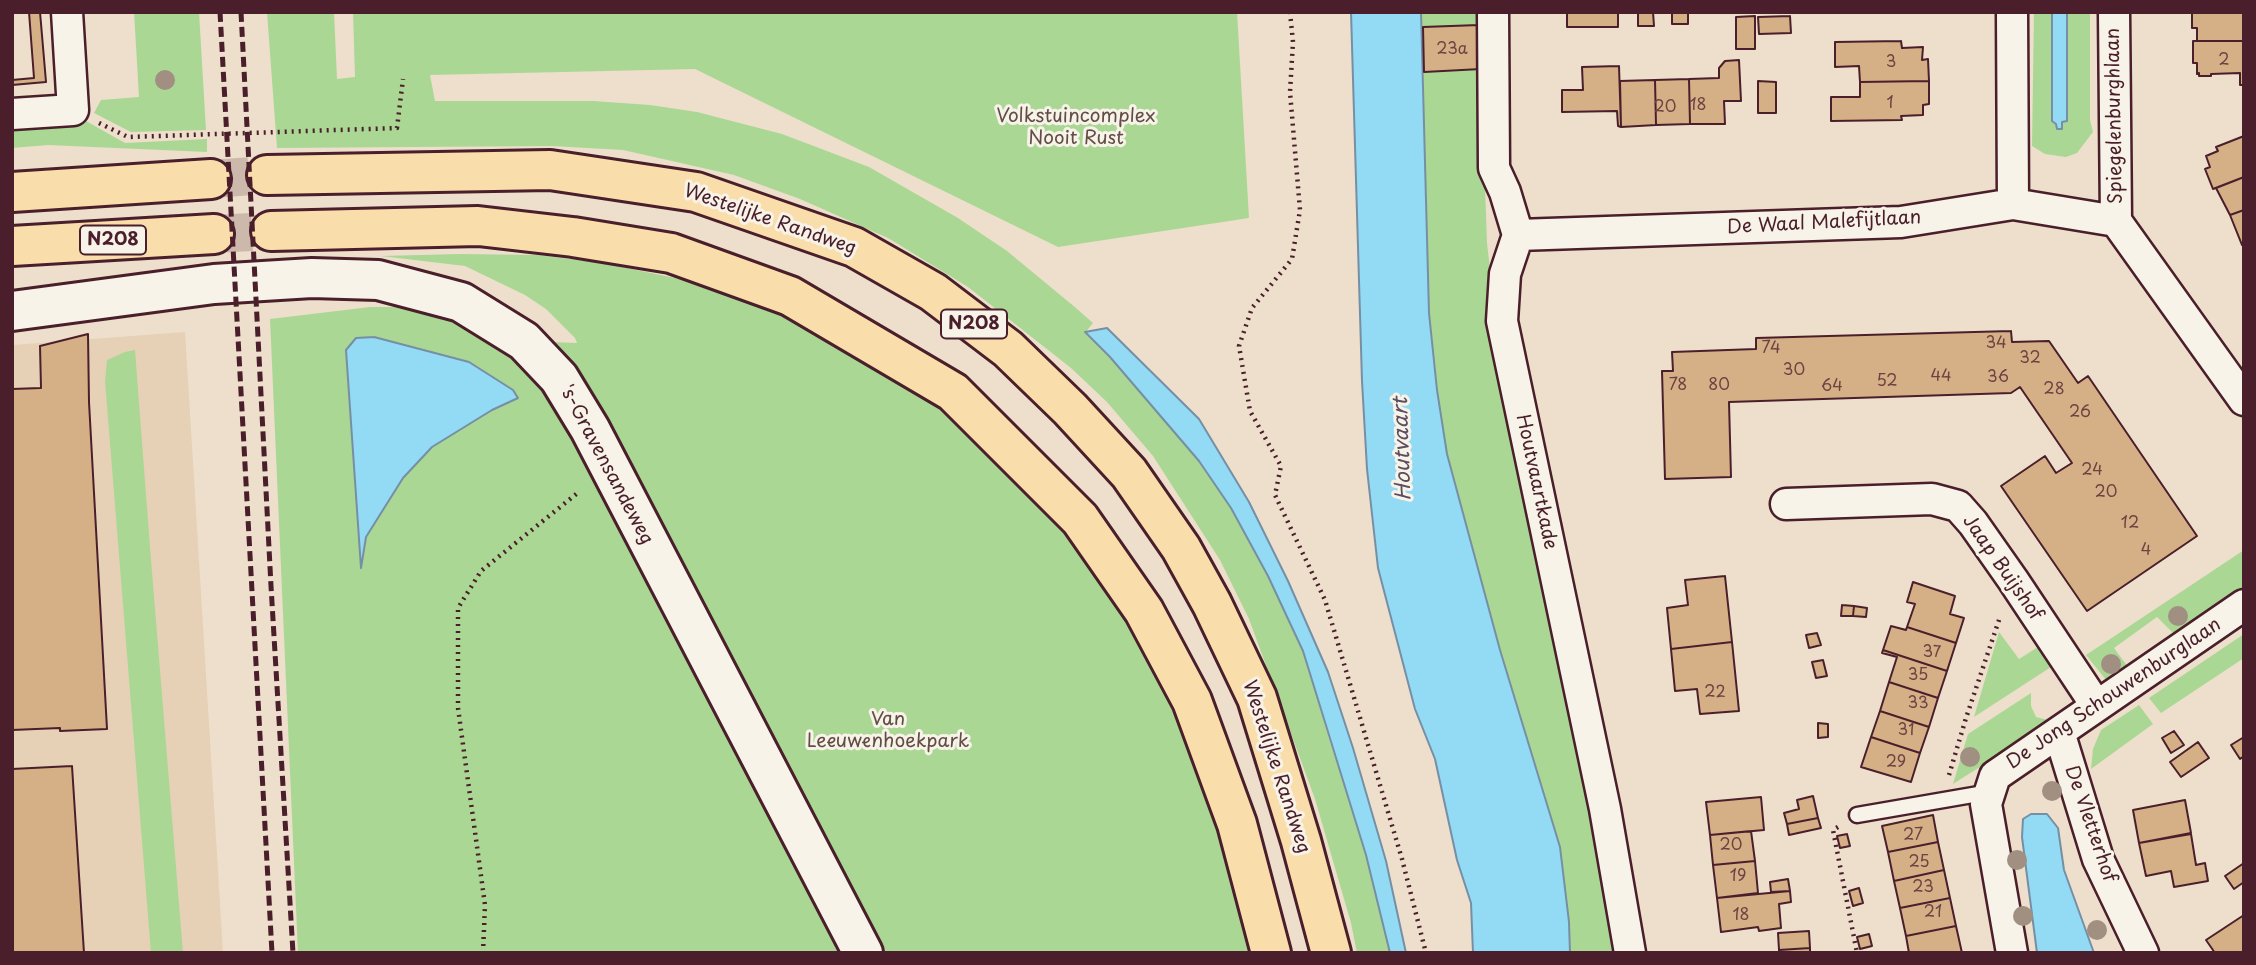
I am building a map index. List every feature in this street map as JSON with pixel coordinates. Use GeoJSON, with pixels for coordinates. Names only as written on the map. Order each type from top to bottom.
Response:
{"type":"FeatureCollection","features":[{"type":"Feature","properties":{"kind":"main road","name":"Westelijke Randweg"},"geometry":{"type":"LineString","coordinates":[[267,176],[550,170],[696,192],[855,247],[933,292],[1007,349],[1070,409],[1129,473],[1181,548],[1212,604],[1257,698],[1301,841],[1331,953]]}},
{"type":"Feature","properties":{"kind":"main road"},"geometry":{"type":"LineString","coordinates":[[12,192],[211,179]]}},
{"type":"Feature","properties":{"kind":"main road"},"geometry":{"type":"LineString","coordinates":[[271,231],[478,226],[573,237],[671,253],[790,296],[953,392],[1080,519],[1144,611],[1192,701],[1237,824],[1271,953]]}},
{"type":"Feature","properties":{"kind":"main road","name":"N208"},"geometry":{"type":"LineString","coordinates":[[12,246],[214,234]]}},
{"type":"Feature","properties":{"kind":"street"},"geometry":{"type":"LineString","coordinates":[[12,114],[74,110],[68,12]]}},
{"type":"Feature","properties":{"kind":"street"},"geometry":{"type":"LineString","coordinates":[[1493,12],[1494,167],[1518,235]]}},
{"type":"Feature","properties":{"kind":"street"},"geometry":{"type":"LineString","coordinates":[[2012,12],[2013,204]]}},
{"type":"Feature","properties":{"kind":"street","name":"Spiegelenburghlaan"},"geometry":{"type":"LineString","coordinates":[[2114,12],[2116,221]]}},
{"type":"Feature","properties":{"kind":"street","name":"De Waal Malefijtlaan"},"geometry":{"type":"LineString","coordinates":[[1518,235],[1901,222],[2013,204],[2116,221]]}},
{"type":"Feature","properties":{"kind":"street"},"geometry":{"type":"LineString","coordinates":[[2116,221],[2244,400]]}},
{"type":"Feature","properties":{"kind":"street","name":"Houtvaartkade"},"geometry":{"type":"LineString","coordinates":[[1518,235],[1505,274],[1503,321],[1605,809],[1630,953]]}},
{"type":"Feature","properties":{"kind":"street","name":"'s-Gravensandeweg"},"geometry":{"type":"LineString","coordinates":[[12,312],[214,284],[312,278],[378,280],[461,302],[524,341],[559,378],[609,467],[863,953]]}},
{"type":"Feature","properties":{"kind":"street","name":"Jaap Buijshof"},"geometry":{"type":"LineString","coordinates":[[1786,504],[1931,499],[1958,506],[2013,580],[2096,705]]}},
{"type":"Feature","properties":{"kind":"street","name":"De Jong Schouwenburglaan"},"geometry":{"type":"LineString","coordinates":[[1990,792],[1995,776],[2244,605]]}},
{"type":"Feature","properties":{"kind":"street","name":"De Vletterhof"},"geometry":{"type":"LineString","coordinates":[[2059,732],[2098,859],[2143,953]]}},
{"type":"Feature","properties":{"kind":"street"},"geometry":{"type":"LineString","coordinates":[[1990,792],[1986,804],[2012,953]]}},
{"type":"Feature","properties":{"kind":"lane"},"geometry":{"type":"LineString","coordinates":[[1857,815],[1990,792]]}},
{"type":"Feature","properties":{"kind":"path"},"geometry":{"type":"LineString","coordinates":[[1290,12],[1293,42],[1290,92],[1300,210],[1292,259],[1252,309],[1239,346],[1250,411],[1280,466],[1275,495],[1325,600],[1398,846],[1426,953]]}},
{"type":"Feature","properties":{"kind":"path"},"geometry":{"type":"LineString","coordinates":[[74,110],[128,137],[397,128],[403,79]]}},
{"type":"Feature","properties":{"kind":"path"},"geometry":{"type":"LineString","coordinates":[[483,953],[485,905],[458,708],[458,608],[481,571],[609,467]]}},
{"type":"Feature","properties":{"kind":"path"},"geometry":{"type":"LineString","coordinates":[[1942,800],[1966,718],[2013,580]]}},
{"type":"Feature","properties":{"kind":"path"},"geometry":{"type":"LineString","coordinates":[[1857,815],[1833,830],[1857,953]]}},
{"type":"Feature","properties":{"kind":"shaded area"},"geometry":{"type":"Polygon","coordinates":[[[185,332],[223,953],[12,953],[12,345],[185,332]]]}},
{"type":"Feature","properties":{"kind":"green space"},"geometry":{"type":"Polygon","coordinates":[[[134,12],[199,12],[206,130],[131,132],[94,113],[101,100],[139,97],[134,12]]]}},
{"type":"Feature","properties":{"kind":"green space","name":"Volkstuincomplex Nooit Rust"},"geometry":{"type":"Polygon","coordinates":[[[267,12],[334,12],[337,79],[355,77],[353,12],[1237,12],[1249,218],[1058,247],[695,69],[430,75],[435,101],[593,101],[650,105],[697,112],[782,134],[869,167],[958,218],[1007,251],[1093,323],[1085,333],[1110,357],[1199,461],[1231,508],[1268,576],[1303,651],[1400,953],[1357,953],[1351,923],[1315,799],[1249,619],[1220,560],[1153,456],[1107,402],[1071,368],[968,287],[888,238],[800,199],[734,175],[623,150],[552,146],[277,148],[267,12]]]}},
{"type":"Feature","properties":{"kind":"green space"},"geometry":{"type":"Polygon","coordinates":[[[1421,12],[1484,12],[1488,113],[1485,186],[1487,243],[1499,348],[1632,953],[1570,953],[1560,847],[1500,650],[1447,454],[1429,313],[1421,12]]]}},
{"type":"Feature","properties":{"kind":"green space"},"geometry":{"type":"Polygon","coordinates":[[[2034,12],[2090,12],[2090,120],[2093,132],[2077,153],[2066,157],[2045,154],[2032,146],[2034,12]]]}},
{"type":"Feature","properties":{"kind":"green space"},"geometry":{"type":"Polygon","coordinates":[[[86,121],[125,143],[207,139],[207,152],[48,145],[12,148],[12,128],[86,121]]]}},
{"type":"Feature","properties":{"kind":"green space","name":"Van Leeuwenhoekpark"},"geometry":{"type":"Polygon","coordinates":[[[537,255],[602,263],[690,281],[745,298],[813,326],[949,409],[1073,528],[1169,682],[1262,953],[298,953],[270,319],[370,307],[402,307],[427,311],[524,341],[577,343],[546,309],[525,295],[465,266],[381,256],[537,255]]]}},
{"type":"Feature","properties":{"kind":"green space"},"geometry":{"type":"Polygon","coordinates":[[[135,350],[183,953],[151,953],[105,381],[107,360],[135,350]]]}},
{"type":"Feature","properties":{"kind":"green space"},"geometry":{"type":"Polygon","coordinates":[[[2244,550],[2244,592],[2176,636],[2157,617],[2114,648],[2128,667],[2107,681],[2086,655],[2244,550]]]}},
{"type":"Feature","properties":{"kind":"green space"},"geometry":{"type":"Polygon","coordinates":[[[1999,632],[2019,659],[2038,647],[2051,667],[1974,717],[1999,632]]]}},
{"type":"Feature","properties":{"kind":"green space"},"geometry":{"type":"Polygon","coordinates":[[[2244,634],[2244,658],[2161,713],[2149,698],[2244,634]]]}},
{"type":"Feature","properties":{"kind":"green space"},"geometry":{"type":"Polygon","coordinates":[[[2031,693],[2031,706],[2036,717],[2052,721],[1953,784],[1968,734],[2031,693]]]}},
{"type":"Feature","properties":{"kind":"green space"},"geometry":{"type":"Polygon","coordinates":[[[2139,705],[2153,724],[2091,769],[2093,749],[2101,730],[2139,705]]]}},
{"type":"Feature","properties":{"kind":"water","name":"Houtvaart"},"geometry":{"type":"Polygon","coordinates":[[[1351,12],[1421,12],[1429,313],[1447,454],[1500,650],[1560,847],[1570,953],[1473,953],[1471,903],[1457,860],[1435,759],[1415,709],[1378,568],[1367,469],[1362,381],[1351,12]]]}},
{"type":"Feature","properties":{"kind":"water"},"geometry":{"type":"Polygon","coordinates":[[[2052,12],[2067,12],[2067,121],[2062,122],[2062,129],[2057,129],[2052,121],[2052,12]]]}},
{"type":"Feature","properties":{"kind":"water"},"geometry":{"type":"Polygon","coordinates":[[[1107,328],[1199,419],[1249,502],[1288,581],[1328,672],[1353,748],[1386,861],[1406,953],[1390,953],[1366,855],[1303,651],[1268,576],[1231,508],[1199,461],[1110,357],[1085,332],[1107,328]]]}},
{"type":"Feature","properties":{"kind":"water"},"geometry":{"type":"Polygon","coordinates":[[[374,337],[469,362],[513,390],[518,398],[492,410],[432,447],[403,478],[366,537],[361,568],[346,350],[356,338],[374,337]]]}},
{"type":"Feature","properties":{"kind":"water"},"geometry":{"type":"Polygon","coordinates":[[[2031,814],[2047,814],[2058,828],[2064,870],[2094,953],[2037,953],[2022,837],[2023,819],[2031,814]]]}},
{"type":"Feature","properties":{"kind":"building"},"geometry":{"type":"Polygon","coordinates":[[[12,12],[40,12],[46,82],[12,85],[12,12]]]}},
{"type":"Feature","properties":{"kind":"building"},"geometry":{"type":"Polygon","coordinates":[[[12,12],[29,12],[34,78],[12,80],[12,12]]]}},
{"type":"Feature","properties":{"kind":"building"},"geometry":{"type":"Polygon","coordinates":[[[1567,12],[1618,12],[1618,27],[1567,27],[1567,12]]]}},
{"type":"Feature","properties":{"kind":"building"},"geometry":{"type":"Polygon","coordinates":[[[1638,12],[1653,12],[1654,26],[1638,26],[1638,12]]]}},
{"type":"Feature","properties":{"kind":"building"},"geometry":{"type":"Polygon","coordinates":[[[1672,12],[1688,12],[1688,24],[1672,24],[1672,12]]]}},
{"type":"Feature","properties":{"kind":"building"},"geometry":{"type":"Polygon","coordinates":[[[2192,12],[2244,12],[2244,41],[2197,41],[2197,28],[2192,28],[2192,12]]]}},
{"type":"Feature","properties":{"kind":"building"},"geometry":{"type":"Polygon","coordinates":[[[1755,16],[1755,49],[1736,49],[1736,17],[1755,16]]]}},
{"type":"Feature","properties":{"kind":"building"},"geometry":{"type":"Polygon","coordinates":[[[1790,16],[1791,33],[1759,34],[1758,17],[1790,16]]]}},
{"type":"Feature","properties":{"kind":"building"},"geometry":{"type":"Polygon","coordinates":[[[1479,25],[1481,69],[1424,72],[1423,27],[1479,25]]]}},
{"type":"Feature","properties":{"kind":"building"},"geometry":{"type":"Polygon","coordinates":[[[1901,41],[1902,48],[1923,47],[1922,60],[1928,59],[1929,81],[1860,82],[1859,66],[1835,67],[1835,42],[1901,41]]]}},
{"type":"Feature","properties":{"kind":"building"},"geometry":{"type":"Polygon","coordinates":[[[2193,41],[2244,41],[2244,85],[2240,85],[2240,73],[2199,76],[2197,63],[2193,63],[2193,41]]]}},
{"type":"Feature","properties":{"kind":"building"},"geometry":{"type":"Polygon","coordinates":[[[1739,60],[1741,101],[1724,101],[1725,124],[1690,124],[1689,79],[1719,78],[1719,68],[1725,61],[1739,60]]]}},
{"type":"Feature","properties":{"kind":"building"},"geometry":{"type":"Polygon","coordinates":[[[1619,66],[1621,127],[1618,126],[1617,111],[1562,112],[1562,90],[1583,90],[1582,67],[1619,66]]]}},
{"type":"Feature","properties":{"kind":"building"},"geometry":{"type":"Polygon","coordinates":[[[1689,79],[1690,124],[1656,125],[1655,80],[1689,79]]]}},
{"type":"Feature","properties":{"kind":"building"},"geometry":{"type":"Polygon","coordinates":[[[1655,80],[1656,125],[1621,127],[1620,81],[1655,80]]]}},
{"type":"Feature","properties":{"kind":"building"},"geometry":{"type":"Polygon","coordinates":[[[1758,81],[1776,82],[1776,113],[1758,113],[1758,81]]]}},
{"type":"Feature","properties":{"kind":"building"},"geometry":{"type":"Polygon","coordinates":[[[1929,81],[1929,104],[1923,105],[1923,115],[1901,116],[1902,120],[1831,121],[1831,97],[1860,97],[1860,82],[1929,81]]]}},
{"type":"Feature","properties":{"kind":"building"},"geometry":{"type":"Polygon","coordinates":[[[2244,136],[2244,177],[2213,189],[2205,169],[2210,167],[2206,156],[2218,151],[2216,147],[2244,136]]]}},
{"type":"Feature","properties":{"kind":"building"},"geometry":{"type":"Polygon","coordinates":[[[2244,177],[2244,210],[2230,215],[2216,188],[2244,177]]]}},
{"type":"Feature","properties":{"kind":"building"},"geometry":{"type":"Polygon","coordinates":[[[2244,210],[2244,244],[2242,245],[2230,215],[2244,210]]]}},
{"type":"Feature","properties":{"kind":"building"},"geometry":{"type":"Polygon","coordinates":[[[2011,331],[2012,342],[2049,341],[2078,383],[2088,376],[2197,536],[2087,611],[2001,486],[2045,456],[2056,473],[2072,463],[2020,387],[2011,393],[1729,402],[1731,477],[1665,479],[1662,371],[1673,371],[1672,352],[1756,349],[1756,338],[2011,331]]]}},
{"type":"Feature","properties":{"kind":"building"},"geometry":{"type":"Polygon","coordinates":[[[88,334],[89,402],[107,729],[12,730],[12,389],[41,388],[40,346],[88,334]]]}},
{"type":"Feature","properties":{"kind":"building"},"geometry":{"type":"Polygon","coordinates":[[[1725,576],[1732,642],[1671,649],[1667,608],[1688,605],[1685,580],[1725,576]]]}},
{"type":"Feature","properties":{"kind":"building"},"geometry":{"type":"Polygon","coordinates":[[[1913,582],[1955,596],[1950,614],[1964,618],[1956,643],[1907,627],[1915,604],[1907,602],[1913,582]]]}},
{"type":"Feature","properties":{"kind":"building"},"geometry":{"type":"Polygon","coordinates":[[[1842,605],[1854,606],[1853,616],[1841,616],[1842,605]]]}},
{"type":"Feature","properties":{"kind":"building"},"geometry":{"type":"Polygon","coordinates":[[[1854,606],[1867,608],[1866,617],[1853,616],[1854,606]]]}},
{"type":"Feature","properties":{"kind":"building"},"geometry":{"type":"Polygon","coordinates":[[[1891,626],[1906,630],[1907,627],[1956,643],[1947,671],[1883,650],[1891,626]]]}},
{"type":"Feature","properties":{"kind":"building"},"geometry":{"type":"Polygon","coordinates":[[[1817,633],[1821,645],[1809,648],[1806,635],[1817,633]]]}},
{"type":"Feature","properties":{"kind":"building"},"geometry":{"type":"Polygon","coordinates":[[[1732,642],[1739,711],[1700,714],[1697,689],[1675,691],[1671,649],[1732,642]]]}},
{"type":"Feature","properties":{"kind":"building"},"geometry":{"type":"Polygon","coordinates":[[[1883,650],[1947,671],[1938,698],[1889,682],[1897,657],[1882,653],[1883,650]]]}},
{"type":"Feature","properties":{"kind":"building"},"geometry":{"type":"Polygon","coordinates":[[[1823,660],[1827,676],[1816,678],[1812,662],[1823,660]]]}},
{"type":"Feature","properties":{"kind":"building"},"geometry":{"type":"Polygon","coordinates":[[[1889,682],[1938,698],[1929,727],[1880,711],[1889,682]]]}},
{"type":"Feature","properties":{"kind":"building"},"geometry":{"type":"Polygon","coordinates":[[[1880,711],[1929,727],[1920,753],[1871,737],[1880,711]]]}},
{"type":"Feature","properties":{"kind":"building"},"geometry":{"type":"Polygon","coordinates":[[[1818,723],[1828,724],[1828,737],[1818,738],[1818,723]]]}},
{"type":"Feature","properties":{"kind":"building"},"geometry":{"type":"Polygon","coordinates":[[[2174,731],[2184,745],[2171,753],[2162,738],[2174,731]]]}},
{"type":"Feature","properties":{"kind":"building"},"geometry":{"type":"Polygon","coordinates":[[[1871,737],[1920,753],[1911,782],[1861,767],[1871,737]]]}},
{"type":"Feature","properties":{"kind":"building"},"geometry":{"type":"Polygon","coordinates":[[[2244,737],[2244,756],[2240,759],[2231,745],[2244,737]]]}},
{"type":"Feature","properties":{"kind":"building"},"geometry":{"type":"Polygon","coordinates":[[[2198,742],[2209,758],[2181,777],[2170,762],[2198,742]]]}},
{"type":"Feature","properties":{"kind":"building"},"geometry":{"type":"Polygon","coordinates":[[[72,766],[84,953],[12,953],[12,769],[72,766]]]}},
{"type":"Feature","properties":{"kind":"building"},"geometry":{"type":"Polygon","coordinates":[[[1813,796],[1818,818],[1787,824],[1784,813],[1799,809],[1797,800],[1813,796]]]}},
{"type":"Feature","properties":{"kind":"building"},"geometry":{"type":"Polygon","coordinates":[[[1761,797],[1764,830],[1710,835],[1706,802],[1761,797]]]}},
{"type":"Feature","properties":{"kind":"building"},"geometry":{"type":"Polygon","coordinates":[[[2185,800],[2191,833],[2139,843],[2133,810],[2185,800]]]}},
{"type":"Feature","properties":{"kind":"building"},"geometry":{"type":"Polygon","coordinates":[[[1933,815],[1938,842],[1888,852],[1882,826],[1933,815]]]}},
{"type":"Feature","properties":{"kind":"building"},"geometry":{"type":"Polygon","coordinates":[[[1818,818],[1821,828],[1789,835],[1787,824],[1818,818]]]}},
{"type":"Feature","properties":{"kind":"building"},"geometry":{"type":"Polygon","coordinates":[[[1751,831],[1755,861],[1713,865],[1710,835],[1751,831]]]}},
{"type":"Feature","properties":{"kind":"building"},"geometry":{"type":"Polygon","coordinates":[[[1847,834],[1850,846],[1840,848],[1837,836],[1847,834]]]}},
{"type":"Feature","properties":{"kind":"building"},"geometry":{"type":"Polygon","coordinates":[[[2191,834],[2196,865],[2205,863],[2208,881],[2174,887],[2171,871],[2146,876],[2139,843],[2191,834]]]}},
{"type":"Feature","properties":{"kind":"building"},"geometry":{"type":"Polygon","coordinates":[[[1938,842],[1944,870],[1894,881],[1888,852],[1938,842]]]}},
{"type":"Feature","properties":{"kind":"building"},"geometry":{"type":"Polygon","coordinates":[[[1755,861],[1758,893],[1717,898],[1713,865],[1755,861]]]}},
{"type":"Feature","properties":{"kind":"building"},"geometry":{"type":"Polygon","coordinates":[[[2244,863],[2244,882],[2234,889],[2225,876],[2244,863]]]}},
{"type":"Feature","properties":{"kind":"building"},"geometry":{"type":"Polygon","coordinates":[[[1944,870],[1950,898],[1900,908],[1894,881],[1944,870]]]}},
{"type":"Feature","properties":{"kind":"building"},"geometry":{"type":"Polygon","coordinates":[[[1788,879],[1790,891],[1771,892],[1770,882],[1788,879]]]}},
{"type":"Feature","properties":{"kind":"building"},"geometry":{"type":"Polygon","coordinates":[[[1859,888],[1863,903],[1853,906],[1849,891],[1859,888]]]}},
{"type":"Feature","properties":{"kind":"building"},"geometry":{"type":"Polygon","coordinates":[[[1790,891],[1791,902],[1779,904],[1781,928],[1759,931],[1758,927],[1721,932],[1717,898],[1790,891]]]}},
{"type":"Feature","properties":{"kind":"building"},"geometry":{"type":"Polygon","coordinates":[[[1950,898],[1956,926],[1906,936],[1900,908],[1950,898]]]}},
{"type":"Feature","properties":{"kind":"building"},"geometry":{"type":"Polygon","coordinates":[[[2244,915],[2244,953],[2215,953],[2206,940],[2244,915]]]}},
{"type":"Feature","properties":{"kind":"building"},"geometry":{"type":"Polygon","coordinates":[[[1956,926],[1962,953],[1909,953],[1906,936],[1956,926]]]}},
{"type":"Feature","properties":{"kind":"building"},"geometry":{"type":"Polygon","coordinates":[[[1809,931],[1810,948],[1779,950],[1778,933],[1809,931]]]}},
{"type":"Feature","properties":{"kind":"building"},"geometry":{"type":"Polygon","coordinates":[[[1869,934],[1872,946],[1860,949],[1857,937],[1869,934]]]}},
{"type":"Feature","properties":{"kind":"building"},"geometry":{"type":"Polygon","coordinates":[[[1810,948],[1810,953],[1779,953],[1779,950],[1810,948]]]}},
{"type":"Feature","properties":{"kind":"tunnel"},"geometry":{"type":"LineString","coordinates":[[211,179],[267,175]]}},
{"type":"Feature","properties":{"kind":"tunnel"},"geometry":{"type":"LineString","coordinates":[[214,234],[271,231]]}},
{"type":"Feature","properties":{"kind":"railway"},"geometry":{"type":"LineString","coordinates":[[220,12],[272,953]]}},
{"type":"Feature","properties":{"kind":"railway"},"geometry":{"type":"LineString","coordinates":[[241,12],[293,953]]}}]}
